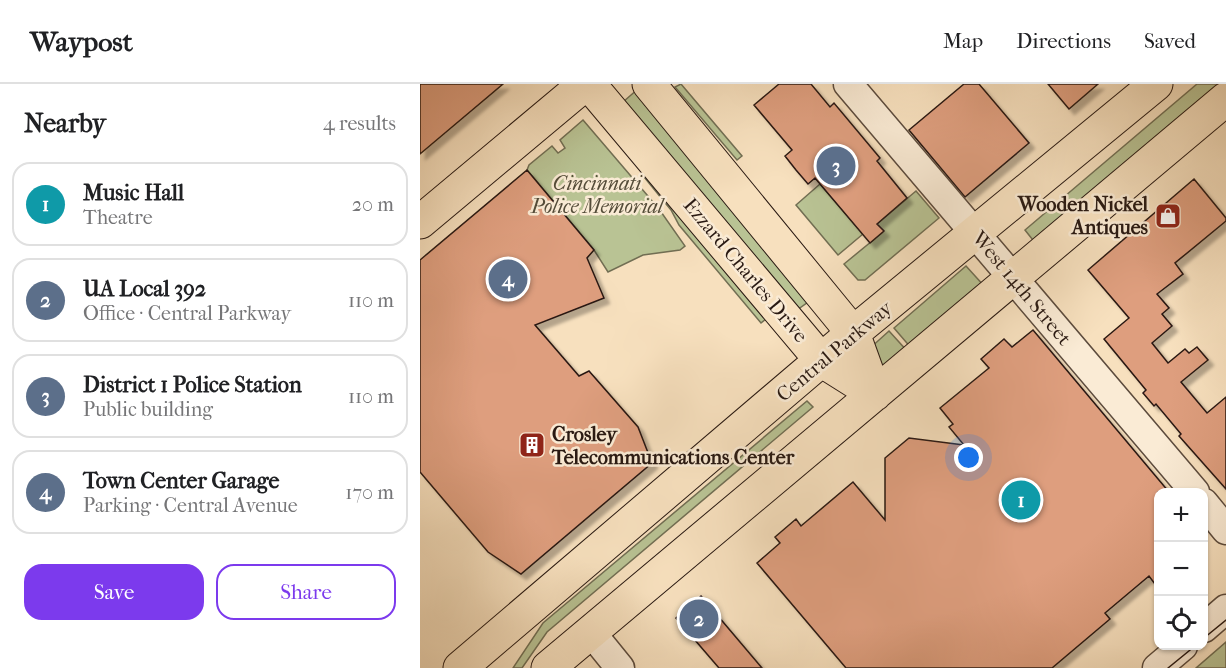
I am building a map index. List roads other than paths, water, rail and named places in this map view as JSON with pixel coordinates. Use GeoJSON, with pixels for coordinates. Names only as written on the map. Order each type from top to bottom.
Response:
{"type":"FeatureCollection","features":[{"type":"Feature","properties":{"kind":"main road"},"geometry":{"type":"LineString","coordinates":[[420,222],[587,84]]}},
{"type":"Feature","properties":{"kind":"main road","name":"Ezzard Charles Drive"},"geometry":{"type":"LineString","coordinates":[[587,84],[821,360],[875,394]]}},
{"type":"Feature","properties":{"kind":"main road"},"geometry":{"type":"LineString","coordinates":[[649,84],[853,333],[875,394]]}},
{"type":"Feature","properties":{"kind":"main road","name":"Central Parkway"},"geometry":{"type":"LineString","coordinates":[[460,668],[484,657],[821,360],[1156,84]]}},
{"type":"Feature","properties":{"kind":"main road"},"geometry":{"type":"LineString","coordinates":[[548,668],[1226,99]]}},
{"type":"Feature","properties":{"kind":"street","name":"West 14th Street"},"geometry":{"type":"LineString","coordinates":[[848,84],[1192,488]]}},
{"type":"Feature","properties":{"kind":"street"},"geometry":{"type":"LineString","coordinates":[[1208,509],[1226,530]]}},
{"type":"Feature","properties":{"kind":"street"},"geometry":{"type":"LineString","coordinates":[[1208,624],[1226,609]]}},
{"type":"Feature","properties":{"kind":"street"},"geometry":{"type":"LineString","coordinates":[[590,631],[620,668]]}},
{"type":"Feature","properties":{"kind":"street"},"geometry":{"type":"LineString","coordinates":[[1157,668],[1177,650]]}},
{"type":"Feature","properties":{"kind":"tram line"},"geometry":{"type":"LineString","coordinates":[[1208,635],[1226,620]]}},
{"type":"Feature","properties":{"kind":"tram line"},"geometry":{"type":"LineString","coordinates":[[1168,668],[1190,650]]}},
{"type":"Feature","properties":{"kind":"place","name":"District 1 Police Station"},"geometry":{"type":"Point","coordinates":[836,166]}},
{"type":"Feature","properties":{"kind":"place","name":"Wooden Nickel Antiques"},"geometry":{"type":"Point","coordinates":[1168,216]}},
{"type":"Feature","properties":{"kind":"place","name":"Town Center Garage"},"geometry":{"type":"Point","coordinates":[508,279]}},
{"type":"Feature","properties":{"kind":"place","name":"Crosley Telecommunications Center"},"geometry":{"type":"Point","coordinates":[532,445]}},
{"type":"Feature","properties":{"kind":"place","name":"Music Hall"},"geometry":{"type":"Point","coordinates":[1021,500]}},
{"type":"Feature","properties":{"kind":"place","name":"UA Local 392"},"geometry":{"type":"Point","coordinates":[699,619]}},
{"type":"Feature","properties":{"kind":"park label","name":"Cincinnati Police Memorial"},"geometry":{"type":"Point","coordinates":[597,194]}}]}
